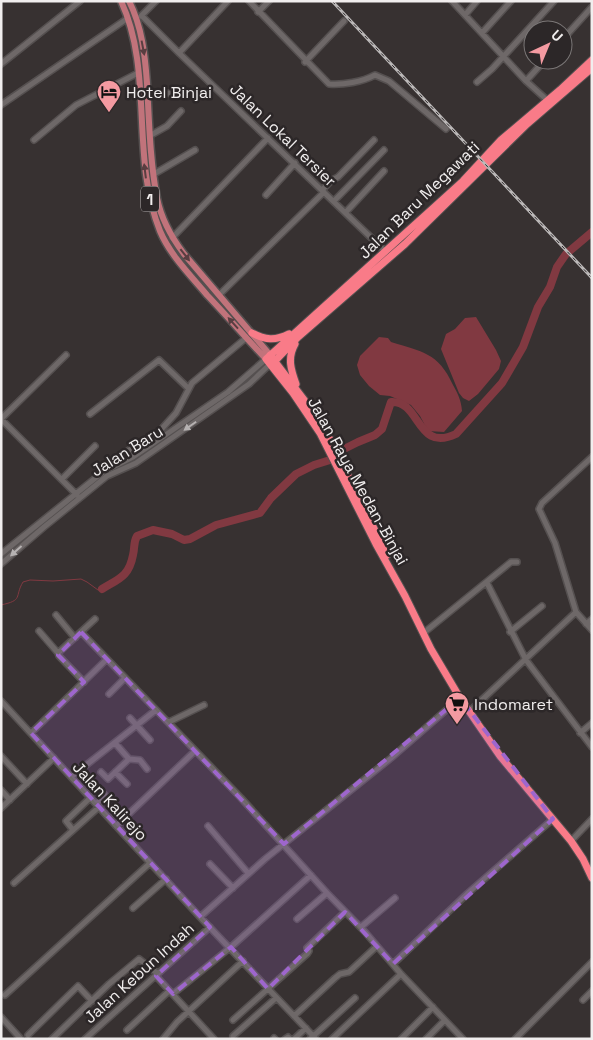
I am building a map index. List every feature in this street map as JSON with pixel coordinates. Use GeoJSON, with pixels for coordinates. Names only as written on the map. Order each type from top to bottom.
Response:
{"type":"FeatureCollection","features":[{"type":"Feature","properties":{"kind":"highway","name":"Jalan Baru Megawati"},"geometry":{"type":"LineString","coordinates":[[389,251],[463,181],[501,140],[592,60]]}},
{"type":"Feature","properties":{"kind":"highway","name":"Jalan Baru Megawati"},"geometry":{"type":"LineString","coordinates":[[270,360],[389,251],[480,172],[528,124],[591,69]]}},
{"type":"Feature","properties":{"kind":"highway"},"geometry":{"type":"LineString","coordinates":[[249,335],[275,340],[297,334]]}},
{"type":"Feature","properties":{"kind":"highway"},"geometry":{"type":"LineString","coordinates":[[297,334],[290,361],[298,391]]}},
{"type":"Feature","properties":{"kind":"highway","name":"Jalan Raya Medan-Binjai"},"geometry":{"type":"LineString","coordinates":[[270,360],[298,391],[316,416],[328,443],[426,631],[476,718],[522,783],[572,840],[592,878]]}},
{"type":"Feature","properties":{"kind":"highway","name":"Jalan Raya Medan-Binjai"},"geometry":{"type":"LineString","coordinates":[[270,360],[328,443]]}},
{"type":"Feature","properties":{"kind":"highway","name":"Jalan Raya Medan-Binjai"},"geometry":{"type":"LineString","coordinates":[[346,477],[376,544],[405,596],[431,649],[460,698],[592,868]]}},
{"type":"Feature","properties":{"kind":"main road","name":"Jalan Raya Medan-Binjai"},"geometry":{"type":"LineString","coordinates":[[121,1],[128,18],[137,55],[145,172],[150,198],[161,233],[190,275],[249,335]]}},
{"type":"Feature","properties":{"kind":"main road","name":"Jalan Raya Medan-Binjai"},"geometry":{"type":"LineString","coordinates":[[129,1],[139,17],[145,56],[157,200],[172,238],[270,360]]}},
{"type":"Feature","properties":{"kind":"street"},"geometry":{"type":"LineString","coordinates":[[1,64],[80,1]]}},
{"type":"Feature","properties":{"kind":"street"},"geometry":{"type":"LineString","coordinates":[[139,17],[156,1]]}},
{"type":"Feature","properties":{"kind":"street"},"geometry":{"type":"LineString","coordinates":[[179,53],[228,1]]}},
{"type":"Feature","properties":{"kind":"street"},"geometry":{"type":"LineString","coordinates":[[248,1],[305,62],[329,84],[348,83],[375,75],[385,79],[446,129]]}},
{"type":"Feature","properties":{"kind":"street"},"geometry":{"type":"LineString","coordinates":[[258,12],[269,1]]}},
{"type":"Feature","properties":{"kind":"street"},"geometry":{"type":"LineString","coordinates":[[452,1],[547,100]]}},
{"type":"Feature","properties":{"kind":"street"},"geometry":{"type":"LineString","coordinates":[[465,15],[477,1]]}},
{"type":"Feature","properties":{"kind":"street"},"geometry":{"type":"LineString","coordinates":[[482,33],[511,1]]}},
{"type":"Feature","properties":{"kind":"street"},"geometry":{"type":"LineString","coordinates":[[477,82],[504,57],[554,1]]}},
{"type":"Feature","properties":{"kind":"street"},"geometry":{"type":"LineString","coordinates":[[573,29],[592,7]]}},
{"type":"Feature","properties":{"kind":"street","name":"Jalan Lokal Tersier"},"geometry":{"type":"LineString","coordinates":[[139,17],[389,251]]}},
{"type":"Feature","properties":{"kind":"street"},"geometry":{"type":"LineString","coordinates":[[1,105],[128,18]]}},
{"type":"Feature","properties":{"kind":"street"},"geometry":{"type":"LineString","coordinates":[[305,62],[344,21]]}},
{"type":"Feature","properties":{"kind":"street"},"geometry":{"type":"LineString","coordinates":[[526,80],[535,70]]}},
{"type":"Feature","properties":{"kind":"street"},"geometry":{"type":"LineString","coordinates":[[34,140],[76,105],[138,73]]}},
{"type":"Feature","properties":{"kind":"street"},"geometry":{"type":"LineString","coordinates":[[148,94],[185,94]]}},
{"type":"Feature","properties":{"kind":"street"},"geometry":{"type":"LineString","coordinates":[[151,135],[167,126],[182,111]]}},
{"type":"Feature","properties":{"kind":"street"},"geometry":{"type":"LineString","coordinates":[[172,238],[268,138]]}},
{"type":"Feature","properties":{"kind":"street"},"geometry":{"type":"LineString","coordinates":[[219,295],[374,140]]}},
{"type":"Feature","properties":{"kind":"street"},"geometry":{"type":"LineString","coordinates":[[154,174],[195,150]]}},
{"type":"Feature","properties":{"kind":"street"},"geometry":{"type":"LineString","coordinates":[[334,201],[384,150]]}},
{"type":"Feature","properties":{"kind":"street"},"geometry":{"type":"LineString","coordinates":[[266,195],[295,163]]}},
{"type":"Feature","properties":{"kind":"street"},"geometry":{"type":"LineString","coordinates":[[346,212],[384,171]]}},
{"type":"Feature","properties":{"kind":"street"},"geometry":{"type":"LineString","coordinates":[[129,450],[153,442],[176,413],[188,388],[249,335]]}},
{"type":"Feature","properties":{"kind":"street"},"geometry":{"type":"LineString","coordinates":[[66,355],[1,419],[78,496]]}},
{"type":"Feature","properties":{"kind":"street"},"geometry":{"type":"LineString","coordinates":[[90,414],[159,360],[188,388]]}},
{"type":"Feature","properties":{"kind":"street","name":"Jalan Baru"},"geometry":{"type":"LineString","coordinates":[[1,554],[107,476],[136,463],[153,442],[249,384],[270,360]]}},
{"type":"Feature","properties":{"kind":"street"},"geometry":{"type":"LineString","coordinates":[[62,479],[95,446]]}},
{"type":"Feature","properties":{"kind":"street"},"geometry":{"type":"LineString","coordinates":[[592,457],[539,507],[557,549],[576,612],[592,630]]}},
{"type":"Feature","properties":{"kind":"street","name":"Jalan Baru"},"geometry":{"type":"LineString","coordinates":[[1,564],[78,496]]}},
{"type":"Feature","properties":{"kind":"street"},"geometry":{"type":"LineString","coordinates":[[426,631],[511,562],[517,562]]}},
{"type":"Feature","properties":{"kind":"street"},"geometry":{"type":"LineString","coordinates":[[487,583],[510,632],[526,660],[592,747]]}},
{"type":"Feature","properties":{"kind":"street"},"geometry":{"type":"LineString","coordinates":[[510,632],[542,606]]}},
{"type":"Feature","properties":{"kind":"street"},"geometry":{"type":"LineString","coordinates":[[472,709],[576,612]]}},
{"type":"Feature","properties":{"kind":"street"},"geometry":{"type":"LineString","coordinates":[[56,615],[75,638]]}},
{"type":"Feature","properties":{"kind":"street"},"geometry":{"type":"LineString","coordinates":[[58,653],[95,619]]}},
{"type":"Feature","properties":{"kind":"street"},"geometry":{"type":"LineString","coordinates":[[586,624],[592,619]]}},
{"type":"Feature","properties":{"kind":"street"},"geometry":{"type":"LineString","coordinates":[[39,632],[84,682]]}},
{"type":"Feature","properties":{"kind":"street"},"geometry":{"type":"LineString","coordinates":[[81,632],[284,844],[401,974],[463,1039]]}},
{"type":"Feature","properties":{"kind":"street"},"geometry":{"type":"LineString","coordinates":[[31,733],[107,658]]}},
{"type":"Feature","properties":{"kind":"street"},"geometry":{"type":"LineString","coordinates":[[109,694],[125,678]]}},
{"type":"Feature","properties":{"kind":"street"},"geometry":{"type":"LineString","coordinates":[[200,917],[248,873],[391,758],[460,698]]}},
{"type":"Feature","properties":{"kind":"street","name":"Jalan Kalirejo"},"geometry":{"type":"LineString","coordinates":[[1,701],[200,917],[306,1028],[313,1038]]}},
{"type":"Feature","properties":{"kind":"street"},"geometry":{"type":"LineString","coordinates":[[169,722],[204,705]]}},
{"type":"Feature","properties":{"kind":"street"},"geometry":{"type":"LineString","coordinates":[[71,777],[156,710]]}},
{"type":"Feature","properties":{"kind":"street"},"geometry":{"type":"LineString","coordinates":[[130,718],[150,740]]}},
{"type":"Feature","properties":{"kind":"street"},"geometry":{"type":"LineString","coordinates":[[580,733],[592,723]]}},
{"type":"Feature","properties":{"kind":"street"},"geometry":{"type":"LineString","coordinates":[[114,743],[129,759],[140,760],[148,768]]}},
{"type":"Feature","properties":{"kind":"street"},"geometry":{"type":"LineString","coordinates":[[116,826],[195,751]]}},
{"type":"Feature","properties":{"kind":"street"},"geometry":{"type":"LineString","coordinates":[[1,756],[27,784]]}},
{"type":"Feature","properties":{"kind":"street"},"geometry":{"type":"LineString","coordinates":[[1,808],[54,758]]}},
{"type":"Feature","properties":{"kind":"street"},"geometry":{"type":"LineString","coordinates":[[100,772],[108,779],[129,759]]}},
{"type":"Feature","properties":{"kind":"street"},"geometry":{"type":"LineString","coordinates":[[116,772],[127,784]]}},
{"type":"Feature","properties":{"kind":"street"},"geometry":{"type":"LineString","coordinates":[[1,790],[10,800]]}},
{"type":"Feature","properties":{"kind":"street"},"geometry":{"type":"LineString","coordinates":[[14,883],[74,830],[105,795]]}},
{"type":"Feature","properties":{"kind":"street"},"geometry":{"type":"LineString","coordinates":[[74,830],[66,821],[90,798]]}},
{"type":"Feature","properties":{"kind":"street"},"geometry":{"type":"LineString","coordinates":[[393,964],[467,894],[554,819]]}},
{"type":"Feature","properties":{"kind":"street"},"geometry":{"type":"LineString","coordinates":[[572,840],[592,819]]}},
{"type":"Feature","properties":{"kind":"street"},"geometry":{"type":"LineString","coordinates":[[208,826],[248,873]]}},
{"type":"Feature","properties":{"kind":"street"},"geometry":{"type":"LineString","coordinates":[[5,995],[150,863]]}},
{"type":"Feature","properties":{"kind":"street"},"geometry":{"type":"LineString","coordinates":[[210,864],[233,888]]}},
{"type":"Feature","properties":{"kind":"street"},"geometry":{"type":"LineString","coordinates":[[127,1030],[171,993],[231,948],[311,875]]}},
{"type":"Feature","properties":{"kind":"street"},"geometry":{"type":"LineString","coordinates":[[133,908],[166,879]]}},
{"type":"Feature","properties":{"kind":"street"},"geometry":{"type":"LineString","coordinates":[[297,919],[327,893]]}},
{"type":"Feature","properties":{"kind":"street"},"geometry":{"type":"LineString","coordinates":[[361,928],[395,898]]}},
{"type":"Feature","properties":{"kind":"street"},"geometry":{"type":"LineString","coordinates":[[233,1020],[307,954],[309,951],[307,948],[345,912]]}},
{"type":"Feature","properties":{"kind":"street","name":"Jalan Kebun Indah"},"geometry":{"type":"LineString","coordinates":[[86,1039],[103,1021],[157,976],[210,927]]}},
{"type":"Feature","properties":{"kind":"street"},"geometry":{"type":"LineString","coordinates":[[294,1016],[335,978],[340,974],[349,972],[377,946]]}},
{"type":"Feature","properties":{"kind":"street"},"geometry":{"type":"LineString","coordinates":[[52,1039],[140,958],[214,1039]]}},
{"type":"Feature","properties":{"kind":"street"},"geometry":{"type":"LineString","coordinates":[[163,1039],[177,1022],[243,960]]}},
{"type":"Feature","properties":{"kind":"street"},"geometry":{"type":"LineString","coordinates":[[515,1039],[592,962]]}},
{"type":"Feature","properties":{"kind":"street"},"geometry":{"type":"LineString","coordinates":[[332,1039],[401,974]]}},
{"type":"Feature","properties":{"kind":"street"},"geometry":{"type":"LineString","coordinates":[[28,1035],[78,986],[92,1001]]}},
{"type":"Feature","properties":{"kind":"street"},"geometry":{"type":"LineString","coordinates":[[583,1000],[592,991]]}},
{"type":"Feature","properties":{"kind":"street"},"geometry":{"type":"LineString","coordinates":[[233,1036],[276,998]]}},
{"type":"Feature","properties":{"kind":"street"},"geometry":{"type":"LineString","coordinates":[[313,1038],[355,998]]}},
{"type":"Feature","properties":{"kind":"street"},"geometry":{"type":"LineString","coordinates":[[401,1039],[433,1007]]}},
{"type":"Feature","properties":{"kind":"street"},"geometry":{"type":"LineString","coordinates":[[1,1018],[20,1038]]}},
{"type":"Feature","properties":{"kind":"street"},"geometry":{"type":"LineString","coordinates":[[426,1039],[445,1020]]}},
{"type":"Feature","properties":{"kind":"street"},"geometry":{"type":"LineString","coordinates":[[294,1039],[306,1028]]}},
{"type":"Feature","properties":{"kind":"street"},"geometry":{"type":"LineString","coordinates":[[453,1039],[458,1034]]}},
{"type":"Feature","properties":{"kind":"street"},"geometry":{"type":"LineString","coordinates":[[285,1039],[287,1037],[290,1039]]}},
{"type":"Feature","properties":{"kind":"highlighted area"},"geometry":{"type":"Polygon","coordinates":[[[81,632],[284,844],[460,698],[553,819],[393,964],[345,912],[268,989],[231,947],[173,994],[156,976],[210,927],[31,733],[84,682],[58,655],[81,632]]]}},
{"type":"Feature","properties":{"kind":"shaded area"},"geometry":{"type":"Polygon","coordinates":[[[476,317],[501,361],[499,369],[478,394],[469,401],[459,393],[441,349],[446,334],[455,329],[465,318],[476,317]]]}},
{"type":"Feature","properties":{"kind":"shaded area"},"geometry":{"type":"Polygon","coordinates":[[[379,337],[388,338],[391,342],[428,355],[447,374],[459,397],[462,411],[444,432],[428,431],[420,416],[411,405],[390,396],[380,395],[360,375],[357,365],[360,356],[379,337]]]}},
{"type":"Feature","properties":{"kind":"waterway"},"geometry":{"type":"LineString","coordinates":[[102,589],[126,573],[134,552],[137,536],[153,530],[172,534],[184,540],[190,539],[216,525],[260,513],[271,498],[296,474],[330,460],[342,450],[375,435],[382,429],[391,402],[401,404],[408,409],[426,432],[433,437],[443,438],[456,434],[502,383],[523,347],[538,307],[550,287],[557,267],[566,254],[592,232]]}},
{"type":"Feature","properties":{"kind":"waterway"},"geometry":{"type":"LineString","coordinates":[[1,605],[16,599],[23,582],[30,580],[81,579],[98,590],[102,589]]}},
{"type":"Feature","properties":{"kind":"railway"},"geometry":{"type":"LineString","coordinates":[[332,1],[592,278]]}},
{"type":"Feature","properties":{"kind":"place","name":"Hotel Binjai"},"geometry":{"type":"Point","coordinates":[109,113]}},
{"type":"Feature","properties":{"kind":"place","name":"Indomaret"},"geometry":{"type":"Point","coordinates":[457,725]}}]}
